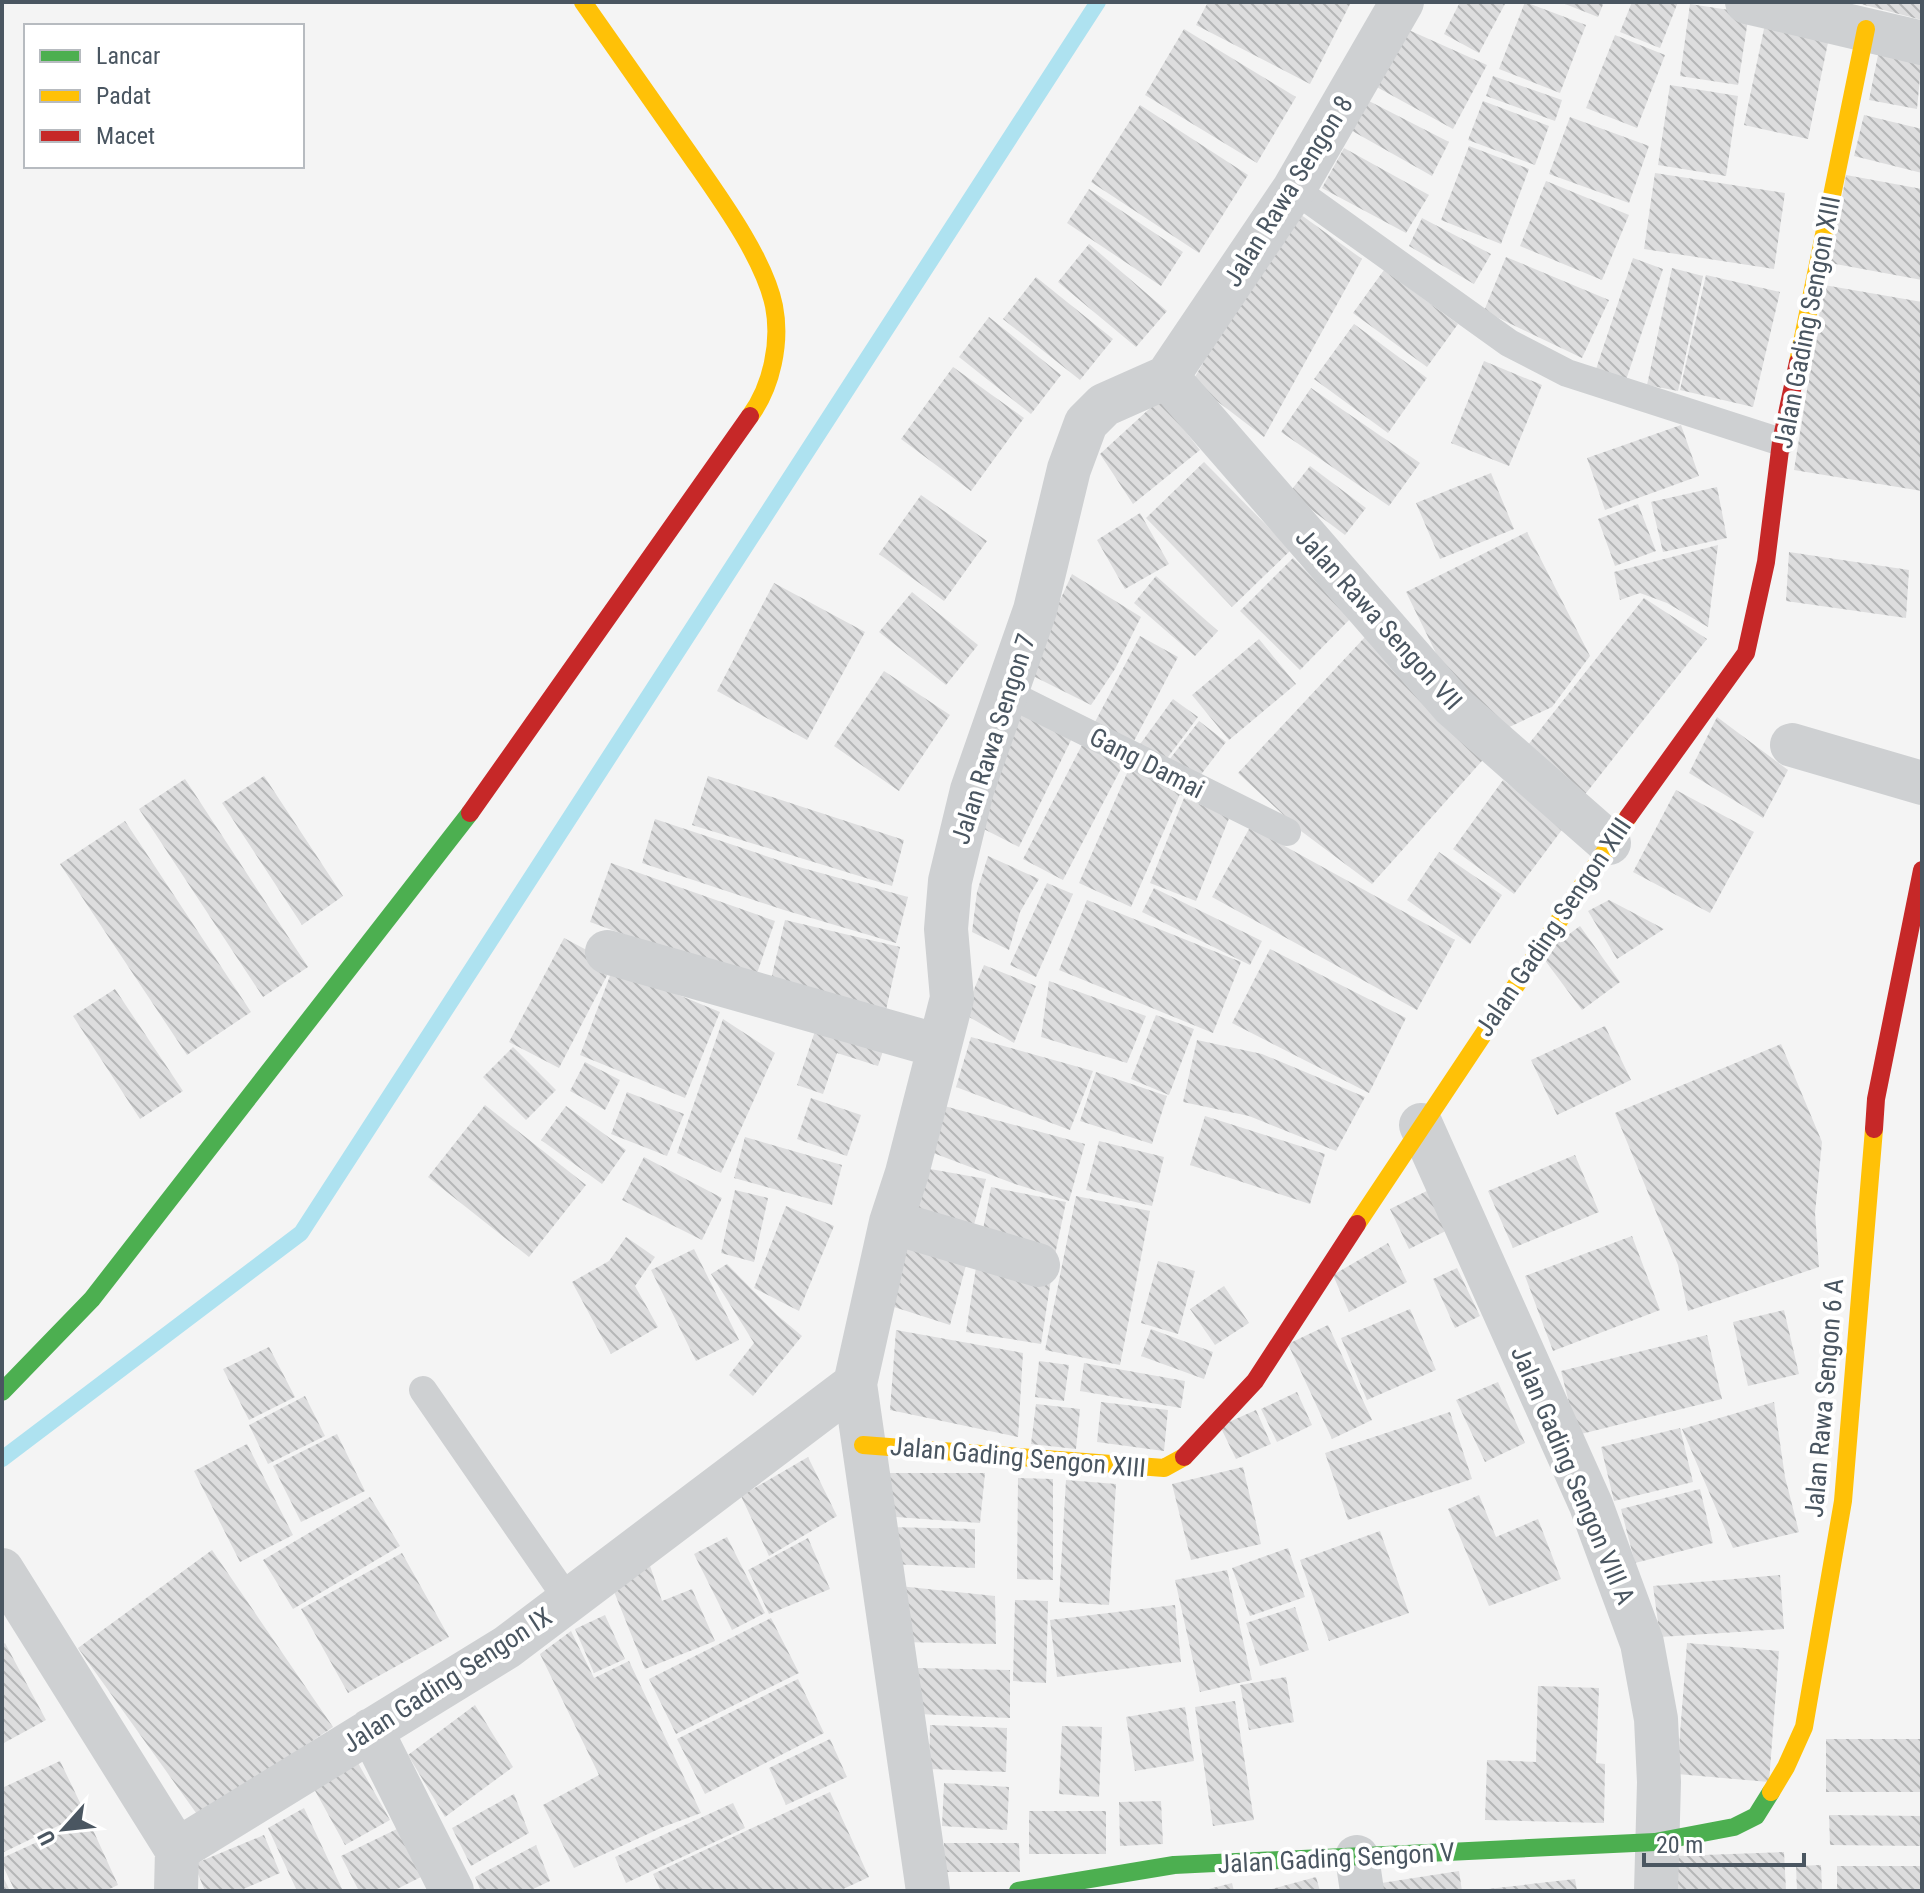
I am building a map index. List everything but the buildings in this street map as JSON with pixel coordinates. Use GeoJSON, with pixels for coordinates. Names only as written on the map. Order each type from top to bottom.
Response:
{"type":"FeatureCollection","features":[{"type":"Feature","properties":{"kind":"street"},"geometry":{"type":"LineString","coordinates":[[2,1392],[92,1299],[457,832],[759,404],[778,343],[774,304],[753,252],[721,200],[583,2]]}},
{"type":"Feature","properties":{"kind":"street","name":"Jalan Rawa Sengon 8"},"geometry":{"type":"LineString","coordinates":[[1167,377],[1294,189],[1402,2]]}},
{"type":"Feature","properties":{"kind":"street"},"geometry":{"type":"LineString","coordinates":[[1747,2],[1922,43]]}},
{"type":"Feature","properties":{"kind":"street","name":"Jalan Gading Sengon XIII"},"geometry":{"type":"LineString","coordinates":[[863,1445],[1164,1468],[1184,1457],[1255,1381],[1609,843],[1746,653],[1766,562],[1781,442],[1866,29]]}},
{"type":"Feature","properties":{"kind":"street","name":"Jalan Rawa Sengon 7"},"geometry":{"type":"LineString","coordinates":[[855,1384],[891,1222],[907,1173],[952,998],[946,929],[950,881],[972,790],[1035,610],[1069,469],[1086,423],[1104,405],[1167,377]]}},
{"type":"Feature","properties":{"kind":"street","name":"Jalan Rawa Sengon VII"},"geometry":{"type":"LineString","coordinates":[[1167,377],[1453,706],[1609,843]]}},
{"type":"Feature","properties":{"kind":"street"},"geometry":{"type":"LineString","coordinates":[[1792,745],[1922,783]]}},
{"type":"Feature","properties":{"kind":"street","name":"Jalan Rawa Sengon 6 A"},"geometry":{"type":"LineString","coordinates":[[1655,1842],[1734,1827],[1756,1816],[1775,1787],[1804,1727],[1843,1501],[1876,1099],[1922,870]]}},
{"type":"Feature","properties":{"kind":"street"},"geometry":{"type":"LineString","coordinates":[[607,952],[939,1046]]}},
{"type":"Feature","properties":{"kind":"street","name":"Jalan Gading Sengon VIII A"},"geometry":{"type":"LineString","coordinates":[[1421,1125],[1591,1505],[1642,1643],[1656,1719],[1659,1782],[1656,1891]]}},
{"type":"Feature","properties":{"kind":"street"},"geometry":{"type":"LineString","coordinates":[[891,1222],[1038,1265]]}},
{"type":"Feature","properties":{"kind":"street"},"geometry":{"type":"LineString","coordinates":[[855,1384],[928,1891]]}},
{"type":"Feature","properties":{"kind":"street","name":"Jalan Gading Sengon IX"},"geometry":{"type":"LineString","coordinates":[[176,1870],[371,1730],[507,1647],[855,1384]]}},
{"type":"Feature","properties":{"kind":"street"},"geometry":{"type":"LineString","coordinates":[[2,1570],[27,1608],[176,1870]]}},
{"type":"Feature","properties":{"kind":"street"},"geometry":{"type":"LineString","coordinates":[[371,1730],[452,1891]]}},
{"type":"Feature","properties":{"kind":"street","name":"Jalan Gading Sengon V"},"geometry":{"type":"LineString","coordinates":[[1018,1891],[1174,1865],[1359,1874],[1655,1842]]}},
{"type":"Feature","properties":{"kind":"lane"},"geometry":{"type":"LineString","coordinates":[[1294,189],[1509,343],[1567,373],[1781,442]]}},
{"type":"Feature","properties":{"kind":"lane","name":"Gang Damai"},"geometry":{"type":"LineString","coordinates":[[1007,693],[1287,832]]}},
{"type":"Feature","properties":{"kind":"lane"},"geometry":{"type":"LineString","coordinates":[[423,1390],[568,1600]]}},
{"type":"Feature","properties":{"kind":"waterway"},"geometry":{"type":"LineString","coordinates":[[2,1459],[301,1233],[1098,2]]}},
{"type":"Feature","properties":{"kind":"traffic: fast"},"geometry":{"type":"LineString","coordinates":[[2,1392],[92,1299],[470,813]]}},
{"type":"Feature","properties":{"kind":"traffic: fast"},"geometry":{"type":"LineString","coordinates":[[1018,1891],[1174,1865],[1655,1842],[1734,1827],[1756,1816],[1771,1792]]}},
{"type":"Feature","properties":{"kind":"traffic: slow"},"geometry":{"type":"LineString","coordinates":[[583,2],[725,206],[769,287],[776,320],[773,363],[764,391],[750,416]]}},
{"type":"Feature","properties":{"kind":"traffic: slow"},"geometry":{"type":"LineString","coordinates":[[1798,362],[1866,29]]}},
{"type":"Feature","properties":{"kind":"traffic: slow"},"geometry":{"type":"LineString","coordinates":[[1357,1224],[1628,817]]}},
{"type":"Feature","properties":{"kind":"traffic: slow"},"geometry":{"type":"LineString","coordinates":[[1771,1792],[1804,1727],[1843,1501],[1874,1129]]}},
{"type":"Feature","properties":{"kind":"traffic: slow"},"geometry":{"type":"LineString","coordinates":[[863,1445],[1164,1468],[1184,1457]]}},
{"type":"Feature","properties":{"kind":"traffic: jam"},"geometry":{"type":"LineString","coordinates":[[1628,817],[1746,653],[1766,562],[1781,442],[1798,362]]}},
{"type":"Feature","properties":{"kind":"traffic: jam"},"geometry":{"type":"LineString","coordinates":[[470,813],[750,416]]}},
{"type":"Feature","properties":{"kind":"traffic: jam"},"geometry":{"type":"LineString","coordinates":[[1874,1129],[1876,1099],[1922,870]]}},
{"type":"Feature","properties":{"kind":"traffic: jam"},"geometry":{"type":"LineString","coordinates":[[1184,1457],[1255,1381],[1357,1224]]}}]}
